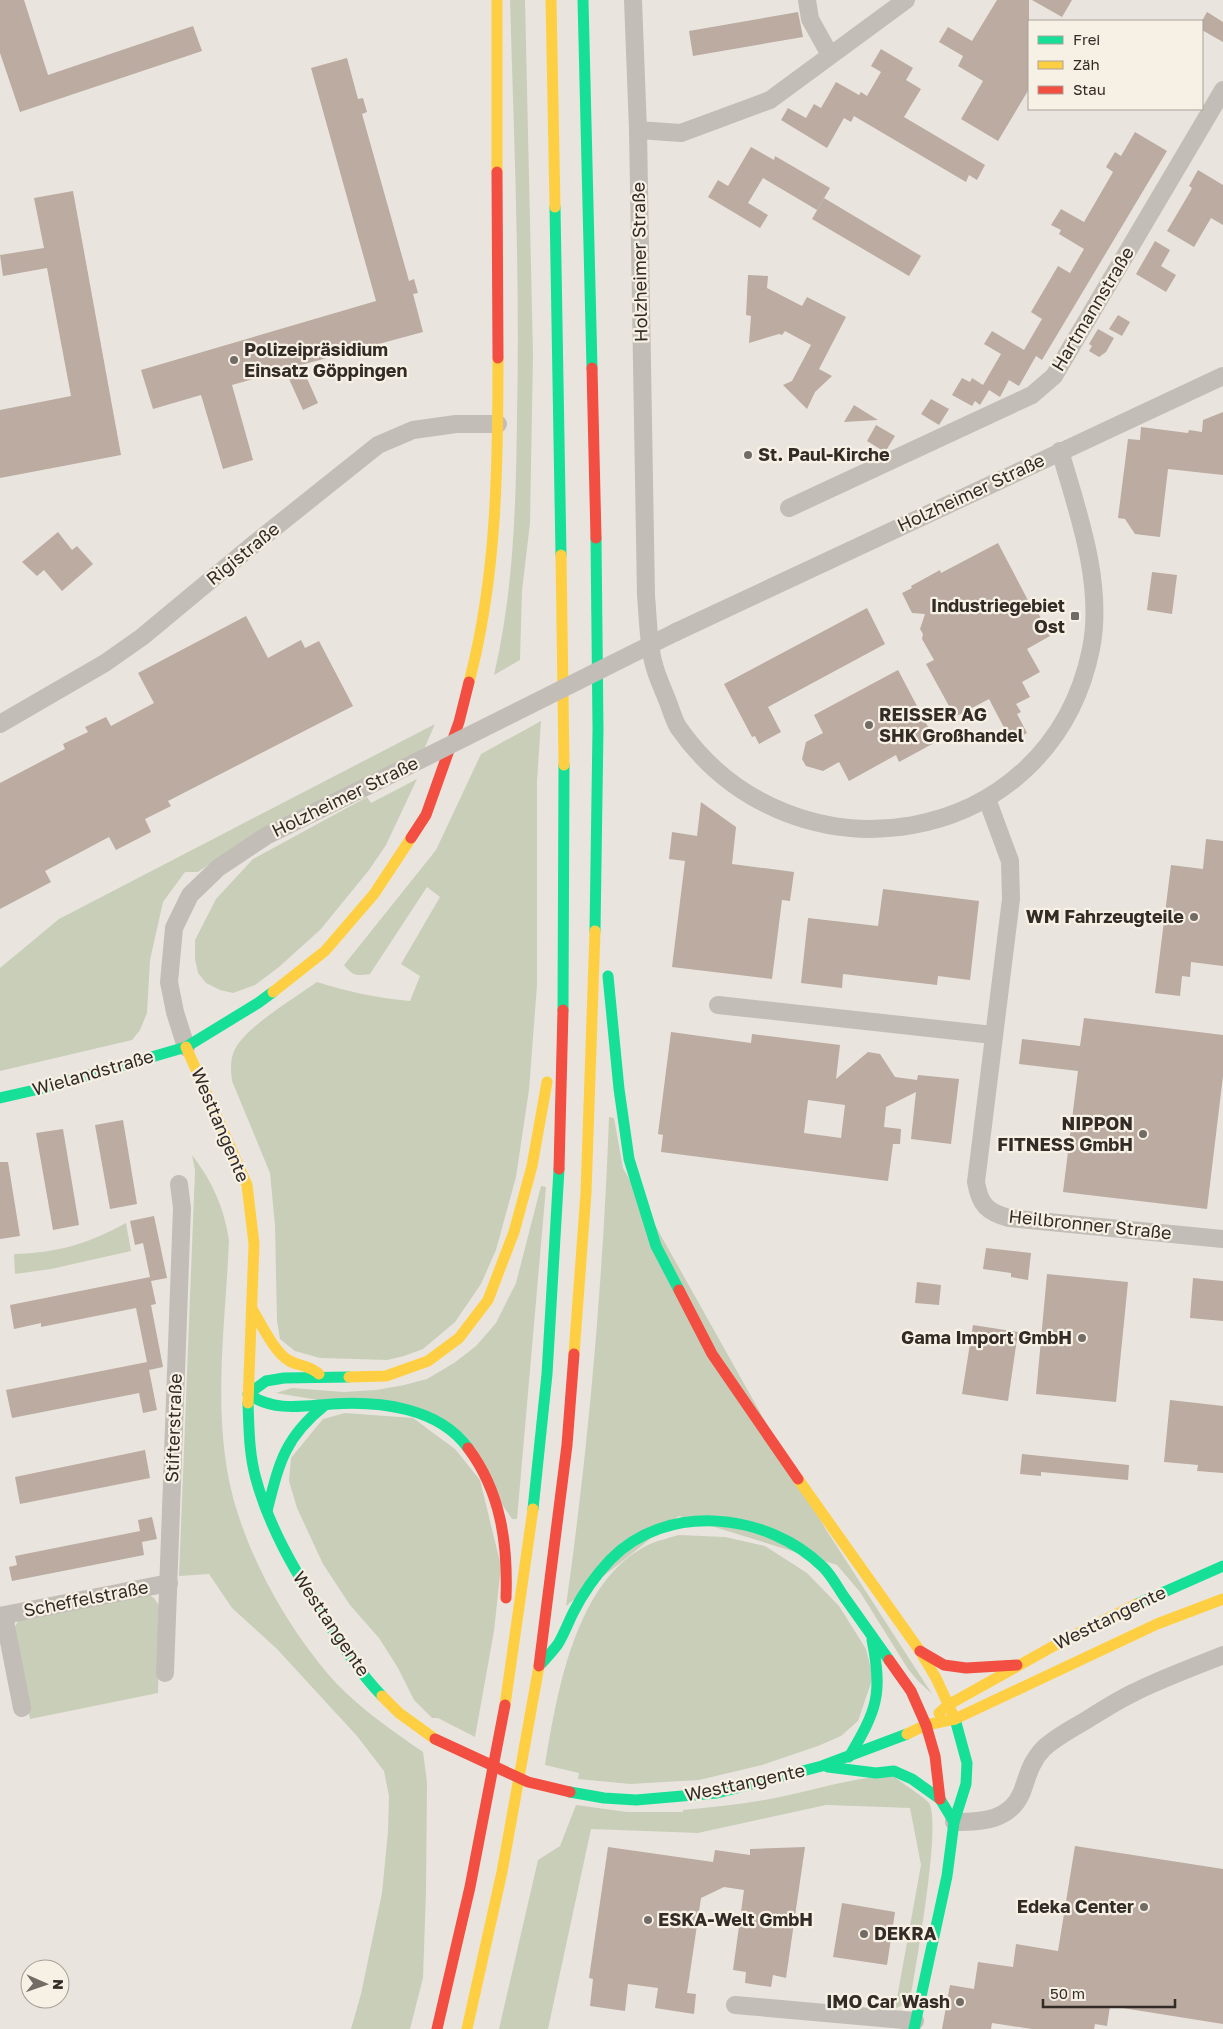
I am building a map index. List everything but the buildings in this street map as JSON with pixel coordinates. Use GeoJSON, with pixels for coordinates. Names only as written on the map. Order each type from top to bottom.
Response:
{"type":"FeatureCollection","features":[{"type":"Feature","properties":{"kind":"main road","name":"Wielandstraße"},"geometry":{"type":"LineString","coordinates":[[0,1098],[186,1046],[258,1003],[325,951],[374,894],[426,815],[459,722],[477,653],[492,554],[498,424],[497,0]]}},
{"type":"Feature","properties":{"kind":"main road"},"geometry":{"type":"LineString","coordinates":[[437,2029],[474,1867],[510,1675],[540,1450],[558,1195],[562,1032],[564,716],[551,0]]}},
{"type":"Feature","properties":{"kind":"main road"},"geometry":{"type":"LineString","coordinates":[[467,2029],[502,1872],[539,1666],[566,1454],[586,1193],[595,933],[598,729],[596,542],[583,0]]}},
{"type":"Feature","properties":{"kind":"main road"},"geometry":{"type":"LineString","coordinates":[[595,933],[609,980],[613,1040],[628,1159],[656,1246],[712,1354],[843,1545],[920,1652],[936,1678],[955,1718],[967,1763],[966,1784],[954,1822],[947,1876],[915,2025]]}},
{"type":"Feature","properties":{"kind":"main road"},"geometry":{"type":"LineString","coordinates":[[504,1611],[507,1587],[507,1550],[501,1513],[493,1490],[478,1460],[458,1437],[438,1422],[426,1416],[390,1406],[334,1404],[280,1407],[264,1405],[255,1401],[248,1394],[266,1381],[284,1378],[386,1376],[428,1361],[459,1338],[488,1300],[514,1232],[532,1166],[545,1088],[562,1032]]}},
{"type":"Feature","properties":{"kind":"main road","name":"Westtangente"},"geometry":{"type":"LineString","coordinates":[[186,1046],[247,1185],[254,1244],[248,1394],[249,1446],[256,1479],[267,1510],[294,1569],[347,1653],[374,1688],[399,1713],[436,1739],[528,1782],[570,1792],[604,1798],[636,1800],[717,1793],[822,1766],[926,1725],[955,1718],[1157,1624],[1223,1599]]}},
{"type":"Feature","properties":{"kind":"main road"},"geometry":{"type":"LineString","coordinates":[[252,1309],[281,1355],[289,1361],[309,1366],[325,1378]]}},
{"type":"Feature","properties":{"kind":"main road"},"geometry":{"type":"LineString","coordinates":[[267,1510],[279,1462],[287,1443],[303,1422],[324,1406]]}},
{"type":"Feature","properties":{"kind":"main road"},"geometry":{"type":"LineString","coordinates":[[539,1666],[558,1644],[592,1581],[624,1547],[643,1535],[681,1523],[732,1521],[756,1527],[790,1542],[825,1569],[911,1691],[926,1725],[935,1756],[940,1799]]}},
{"type":"Feature","properties":{"kind":"main road","name":"Westtangente"},"geometry":{"type":"LineString","coordinates":[[926,1725],[948,1705],[1017,1665],[1152,1596],[1223,1566]]}},
{"type":"Feature","properties":{"kind":"main road"},"geometry":{"type":"LineString","coordinates":[[848,1757],[869,1722],[876,1701],[878,1677],[870,1631]]}},
{"type":"Feature","properties":{"kind":"main road"},"geometry":{"type":"LineString","coordinates":[[504,1636],[510,1675]]}},
{"type":"Feature","properties":{"kind":"main road"},"geometry":{"type":"LineString","coordinates":[[920,1652],[944,1665],[966,1668],[1017,1665]]}},
{"type":"Feature","properties":{"kind":"main road"},"geometry":{"type":"LineString","coordinates":[[822,1766],[876,1773],[894,1772],[912,1779],[940,1799],[954,1822]]}},
{"type":"Feature","properties":{"kind":"street","name":"Holzheimer Straße"},"geometry":{"type":"LineString","coordinates":[[186,1046],[175,1012],[169,982],[174,928],[190,895],[218,868],[266,836],[392,774],[676,632],[1060,451],[1085,538],[1094,608],[1092,647],[1076,697],[1060,727],[1047,746],[1021,774],[1004,788],[961,812],[934,821],[901,828],[868,829],[841,827],[814,821],[771,806],[733,784],[702,755],[677,725],[653,662],[646,596],[638,130],[633,0]]}},
{"type":"Feature","properties":{"kind":"street"},"geometry":{"type":"LineString","coordinates":[[807,0],[810,19],[830,55]]}},
{"type":"Feature","properties":{"kind":"street"},"geometry":{"type":"LineString","coordinates":[[638,130],[681,133],[770,100],[906,0]]}},
{"type":"Feature","properties":{"kind":"street","name":"Hartmannstraße"},"geometry":{"type":"LineString","coordinates":[[789,508],[1032,395],[1054,376],[1223,90]]}},
{"type":"Feature","properties":{"kind":"street"},"geometry":{"type":"LineString","coordinates":[[1060,451],[1223,376]]}},
{"type":"Feature","properties":{"kind":"street","name":"Rigistraße"},"geometry":{"type":"LineString","coordinates":[[0,724],[105,663],[142,637],[378,445],[413,430],[456,424],[498,424]]}},
{"type":"Feature","properties":{"kind":"street","name":"Heilbronner Straße"},"geometry":{"type":"LineString","coordinates":[[987,799],[1010,861],[1010,899],[976,1182],[978,1197],[987,1210],[1009,1218],[1223,1239]]}},
{"type":"Feature","properties":{"kind":"street"},"geometry":{"type":"LineString","coordinates":[[718,1005],[993,1035]]}},
{"type":"Feature","properties":{"kind":"street","name":"Stifterstraße"},"geometry":{"type":"LineString","coordinates":[[165,1672],[182,1208],[179,1184]]}},
{"type":"Feature","properties":{"kind":"street","name":"Scheffelstraße"},"geometry":{"type":"LineString","coordinates":[[22,1708],[2,1616],[169,1583]]}},
{"type":"Feature","properties":{"kind":"street"},"geometry":{"type":"LineString","coordinates":[[954,1822],[994,1819],[1006,1813],[1014,1805],[1021,1792],[1034,1759],[1044,1748],[1061,1735],[1133,1692],[1223,1656]]}},
{"type":"Feature","properties":{"kind":"street"},"geometry":{"type":"LineString","coordinates":[[734,2004],[915,2025]]}},
{"type":"Feature","properties":{"kind":"green space"},"geometry":{"type":"Polygon","coordinates":[[[510,0],[525,0],[533,355],[530,523],[522,591],[520,660],[494,675],[501,643],[510,578],[516,481],[517,260],[510,0]]]}},
{"type":"Feature","properties":{"kind":"green space"},"geometry":{"type":"Polygon","coordinates":[[[541,721],[537,782],[537,985],[529,1090],[516,1177],[496,1250],[481,1284],[455,1322],[423,1349],[387,1360],[320,1358],[295,1351],[280,1339],[277,1321],[275,1226],[270,1173],[232,1081],[231,1064],[233,1054],[246,1035],[257,1025],[317,982],[363,994],[410,1001],[420,976],[401,964],[440,897],[427,887],[370,974],[355,974],[344,965],[436,850],[481,754],[541,721]]]}},
{"type":"Feature","properties":{"kind":"green space"},"geometry":{"type":"Polygon","coordinates":[[[435,724],[421,756],[241,842],[198,872],[185,872],[163,902],[150,960],[147,1013],[140,1030],[132,1040],[0,1071],[0,968],[59,919],[435,724]]]}},
{"type":"Feature","properties":{"kind":"green space"},"geometry":{"type":"Polygon","coordinates":[[[417,779],[386,845],[369,870],[321,929],[279,967],[255,985],[233,993],[220,990],[206,983],[198,973],[195,959],[195,940],[216,899],[253,859],[367,797],[371,803],[417,779]]]}},
{"type":"Feature","properties":{"kind":"green space"},"geometry":{"type":"Polygon","coordinates":[[[609,1117],[614,1118],[623,1168],[825,1528],[932,1694],[908,1669],[860,1592],[837,1565],[679,1516],[566,1606],[582,1484],[594,1362],[609,1117]]]}},
{"type":"Feature","properties":{"kind":"green space"},"geometry":{"type":"Polygon","coordinates":[[[192,1155],[206,1175],[216,1195],[224,1216],[229,1240],[222,1352],[221,1408],[226,1463],[232,1492],[252,1552],[266,1581],[299,1636],[337,1684],[368,1712],[423,1752],[427,1782],[423,1978],[410,2029],[351,2029],[361,1994],[382,1893],[388,1831],[389,1796],[384,1771],[357,1736],[277,1649],[232,1608],[209,1574],[179,1576],[195,1170],[192,1155]]]}},
{"type":"Feature","properties":{"kind":"green space"},"geometry":{"type":"Polygon","coordinates":[[[541,1186],[546,1187],[517,1519],[512,1519],[445,1421],[276,1393],[292,1388],[344,1392],[376,1390],[404,1385],[427,1379],[454,1363],[476,1346],[496,1323],[516,1283],[541,1186]]]}},
{"type":"Feature","properties":{"kind":"green space"},"geometry":{"type":"Polygon","coordinates":[[[126,1223],[131,1251],[51,1269],[15,1274],[14,1254],[44,1252],[72,1246],[99,1237],[126,1223]]]}},
{"type":"Feature","properties":{"kind":"green space"},"geometry":{"type":"Polygon","coordinates":[[[345,1413],[413,1418],[455,1449],[480,1480],[501,1566],[494,1631],[475,1737],[438,1718],[432,1718],[414,1700],[398,1668],[379,1638],[350,1605],[323,1564],[297,1508],[289,1481],[291,1458],[323,1419],[345,1413]]]}},
{"type":"Feature","properties":{"kind":"green space"},"geometry":{"type":"Polygon","coordinates":[[[679,1535],[725,1537],[765,1546],[807,1573],[839,1606],[866,1649],[873,1677],[858,1721],[841,1736],[818,1746],[762,1765],[699,1780],[630,1784],[578,1779],[579,1773],[545,1765],[564,1673],[574,1641],[587,1610],[604,1583],[624,1561],[650,1544],[679,1535]]]}},
{"type":"Feature","properties":{"kind":"green space"},"geometry":{"type":"Polygon","coordinates":[[[147,1594],[154,1598],[160,1607],[158,1693],[30,1719],[13,1630],[19,1620],[147,1594]]]}},
{"type":"Feature","properties":{"kind":"green space"},"geometry":{"type":"Polygon","coordinates":[[[892,1775],[929,1803],[932,1816],[930,1867],[910,2001],[895,2009],[921,1865],[910,1808],[826,1805],[698,1833],[591,1829],[548,2029],[499,2029],[538,1860],[560,1846],[576,1805],[627,1812],[683,1812],[683,1810],[764,1800],[848,1781],[892,1775]]]}},
{"type":"Feature","properties":{"kind":"traffic: fast"},"geometry":{"type":"LineString","coordinates":[[583,0],[592,368]]}},
{"type":"Feature","properties":{"kind":"traffic: fast"},"geometry":{"type":"LineString","coordinates":[[555,207],[561,555]]}},
{"type":"Feature","properties":{"kind":"traffic: fast"},"geometry":{"type":"LineString","coordinates":[[595,931],[598,729],[596,538]]}},
{"type":"Feature","properties":{"kind":"traffic: fast"},"geometry":{"type":"LineString","coordinates":[[563,1010],[564,765]]}},
{"type":"Feature","properties":{"kind":"traffic: fast"},"geometry":{"type":"LineString","coordinates":[[608,976],[619,1089],[629,1159],[656,1246],[679,1290]]}},
{"type":"Feature","properties":{"kind":"traffic: fast"},"geometry":{"type":"LineString","coordinates":[[0,1098],[48,1087],[186,1047],[273,992]]}},
{"type":"Feature","properties":{"kind":"traffic: fast"},"geometry":{"type":"LineString","coordinates":[[533,1509],[547,1374],[559,1169]]}},
{"type":"Feature","properties":{"kind":"traffic: fast"},"geometry":{"type":"LineString","coordinates":[[349,1377],[284,1378],[266,1381],[248,1394],[258,1400],[278,1406],[350,1403],[388,1406],[406,1410],[424,1415],[441,1423],[468,1448]]}},
{"type":"Feature","properties":{"kind":"traffic: fast"},"geometry":{"type":"LineString","coordinates":[[248,1403],[254,1470],[261,1497],[275,1531],[302,1581],[335,1634],[357,1666],[382,1696]]}},
{"type":"Feature","properties":{"kind":"traffic: fast"},"geometry":{"type":"LineString","coordinates":[[267,1511],[275,1479],[285,1453],[300,1429],[324,1406]]}},
{"type":"Feature","properties":{"kind":"traffic: fast"},"geometry":{"type":"LineString","coordinates":[[541,1664],[558,1644],[573,1613],[594,1579],[610,1560],[633,1541],[660,1529],[688,1522],[717,1521],[746,1525],[775,1535],[800,1549],[823,1567],[889,1660]]}},
{"type":"Feature","properties":{"kind":"traffic: fast"},"geometry":{"type":"LineString","coordinates":[[1137,1604],[1223,1566]]}},
{"type":"Feature","properties":{"kind":"traffic: fast"},"geometry":{"type":"LineString","coordinates":[[849,1757],[866,1726],[875,1701],[877,1674],[872,1640]]}},
{"type":"Feature","properties":{"kind":"traffic: fast"},"geometry":{"type":"LineString","coordinates":[[914,2029],[947,1876],[954,1822],[966,1784],[967,1763],[955,1719]]}},
{"type":"Feature","properties":{"kind":"traffic: fast"},"geometry":{"type":"LineString","coordinates":[[570,1792],[604,1798],[636,1800],[717,1793],[822,1766],[907,1734]]}},
{"type":"Feature","properties":{"kind":"traffic: fast"},"geometry":{"type":"LineString","coordinates":[[828,1767],[876,1773],[894,1771],[912,1779],[940,1799],[954,1822]]}},
{"type":"Feature","properties":{"kind":"traffic: slow"},"geometry":{"type":"LineString","coordinates":[[497,0],[497,172]]}},
{"type":"Feature","properties":{"kind":"traffic: slow"},"geometry":{"type":"LineString","coordinates":[[551,0],[555,207]]}},
{"type":"Feature","properties":{"kind":"traffic: slow"},"geometry":{"type":"LineString","coordinates":[[469,682],[485,602],[494,521],[498,358]]}},
{"type":"Feature","properties":{"kind":"traffic: slow"},"geometry":{"type":"LineString","coordinates":[[561,555],[564,765]]}},
{"type":"Feature","properties":{"kind":"traffic: slow"},"geometry":{"type":"LineString","coordinates":[[273,992],[325,951],[374,894],[411,838]]}},
{"type":"Feature","properties":{"kind":"traffic: slow"},"geometry":{"type":"LineString","coordinates":[[574,1354],[586,1193],[595,931]]}},
{"type":"Feature","properties":{"kind":"traffic: slow"},"geometry":{"type":"LineString","coordinates":[[186,1047],[247,1185],[254,1244],[248,1403]]}},
{"type":"Feature","properties":{"kind":"traffic: slow"},"geometry":{"type":"LineString","coordinates":[[349,1377],[386,1376],[428,1361],[459,1338],[488,1300],[514,1232],[532,1166],[547,1082]]}},
{"type":"Feature","properties":{"kind":"traffic: slow"},"geometry":{"type":"LineString","coordinates":[[252,1309],[273,1344],[283,1356],[319,1374]]}},
{"type":"Feature","properties":{"kind":"traffic: slow"},"geometry":{"type":"LineString","coordinates":[[798,1479],[920,1651],[936,1678],[955,1719]]}},
{"type":"Feature","properties":{"kind":"traffic: slow"},"geometry":{"type":"LineString","coordinates":[[505,1705],[533,1509]]}},
{"type":"Feature","properties":{"kind":"traffic: slow"},"geometry":{"type":"LineString","coordinates":[[907,1734],[926,1725],[955,1719],[1157,1624],[1223,1599]]}},
{"type":"Feature","properties":{"kind":"traffic: slow"},"geometry":{"type":"LineString","coordinates":[[939,1713],[948,1705],[1059,1643],[1137,1604]]}},
{"type":"Feature","properties":{"kind":"traffic: slow"},"geometry":{"type":"LineString","coordinates":[[467,2029],[502,1872],[539,1666]]}},
{"type":"Feature","properties":{"kind":"traffic: slow"},"geometry":{"type":"LineString","coordinates":[[382,1696],[399,1713],[435,1739]]}},
{"type":"Feature","properties":{"kind":"traffic: jam"},"geometry":{"type":"LineString","coordinates":[[497,172],[498,358]]}},
{"type":"Feature","properties":{"kind":"traffic: jam"},"geometry":{"type":"LineString","coordinates":[[592,368],[596,538]]}},
{"type":"Feature","properties":{"kind":"traffic: jam"},"geometry":{"type":"LineString","coordinates":[[411,838],[426,815],[459,722],[469,682]]}},
{"type":"Feature","properties":{"kind":"traffic: jam"},"geometry":{"type":"LineString","coordinates":[[559,1169],[563,1010]]}},
{"type":"Feature","properties":{"kind":"traffic: jam"},"geometry":{"type":"LineString","coordinates":[[679,1290],[712,1354],[798,1479]]}},
{"type":"Feature","properties":{"kind":"traffic: jam"},"geometry":{"type":"LineString","coordinates":[[539,1666],[567,1445],[574,1354]]}},
{"type":"Feature","properties":{"kind":"traffic: jam"},"geometry":{"type":"LineString","coordinates":[[468,1448],[488,1482],[500,1519],[506,1558],[506,1598]]}},
{"type":"Feature","properties":{"kind":"traffic: jam"},"geometry":{"type":"LineString","coordinates":[[920,1651],[944,1665],[966,1668],[1017,1665]]}},
{"type":"Feature","properties":{"kind":"traffic: jam"},"geometry":{"type":"LineString","coordinates":[[889,1660],[911,1691],[926,1725]]}},
{"type":"Feature","properties":{"kind":"traffic: jam"},"geometry":{"type":"LineString","coordinates":[[437,2029],[470,1887],[505,1705]]}},
{"type":"Feature","properties":{"kind":"traffic: jam"},"geometry":{"type":"LineString","coordinates":[[926,1725],[935,1756],[940,1799]]}},
{"type":"Feature","properties":{"kind":"traffic: jam"},"geometry":{"type":"LineString","coordinates":[[435,1739],[528,1782],[570,1792]]}},
{"type":"Feature","properties":{"kind":"place","name":"Polizeipräsidium Einsatz Göppingen"},"geometry":{"type":"Point","coordinates":[234,360]}},
{"type":"Feature","properties":{"kind":"place","name":"St. Paul-Kirche"},"geometry":{"type":"Point","coordinates":[748,455]}},
{"type":"Feature","properties":{"kind":"place","name":"Industriegebiet Ost"},"geometry":{"type":"Point","coordinates":[1075,616]}},
{"type":"Feature","properties":{"kind":"place","name":"REISSER AG SHK Großhandel"},"geometry":{"type":"Point","coordinates":[869,725]}},
{"type":"Feature","properties":{"kind":"place","name":"WM Fahrzeugteile"},"geometry":{"type":"Point","coordinates":[1194,917]}},
{"type":"Feature","properties":{"kind":"place","name":"NIPPON FITNESS GmbH"},"geometry":{"type":"Point","coordinates":[1143,1134]}},
{"type":"Feature","properties":{"kind":"place","name":"Gama Import GmbH"},"geometry":{"type":"Point","coordinates":[1082,1338]}},
{"type":"Feature","properties":{"kind":"place","name":"Edeka Center"},"geometry":{"type":"Point","coordinates":[1144,1907]}},
{"type":"Feature","properties":{"kind":"place","name":"ESKA-Welt GmbH"},"geometry":{"type":"Point","coordinates":[648,1920]}},
{"type":"Feature","properties":{"kind":"place","name":"DEKRA"},"geometry":{"type":"Point","coordinates":[864,1934]}},
{"type":"Feature","properties":{"kind":"place","name":"IMO Car Wash"},"geometry":{"type":"Point","coordinates":[960,2002]}}]}
